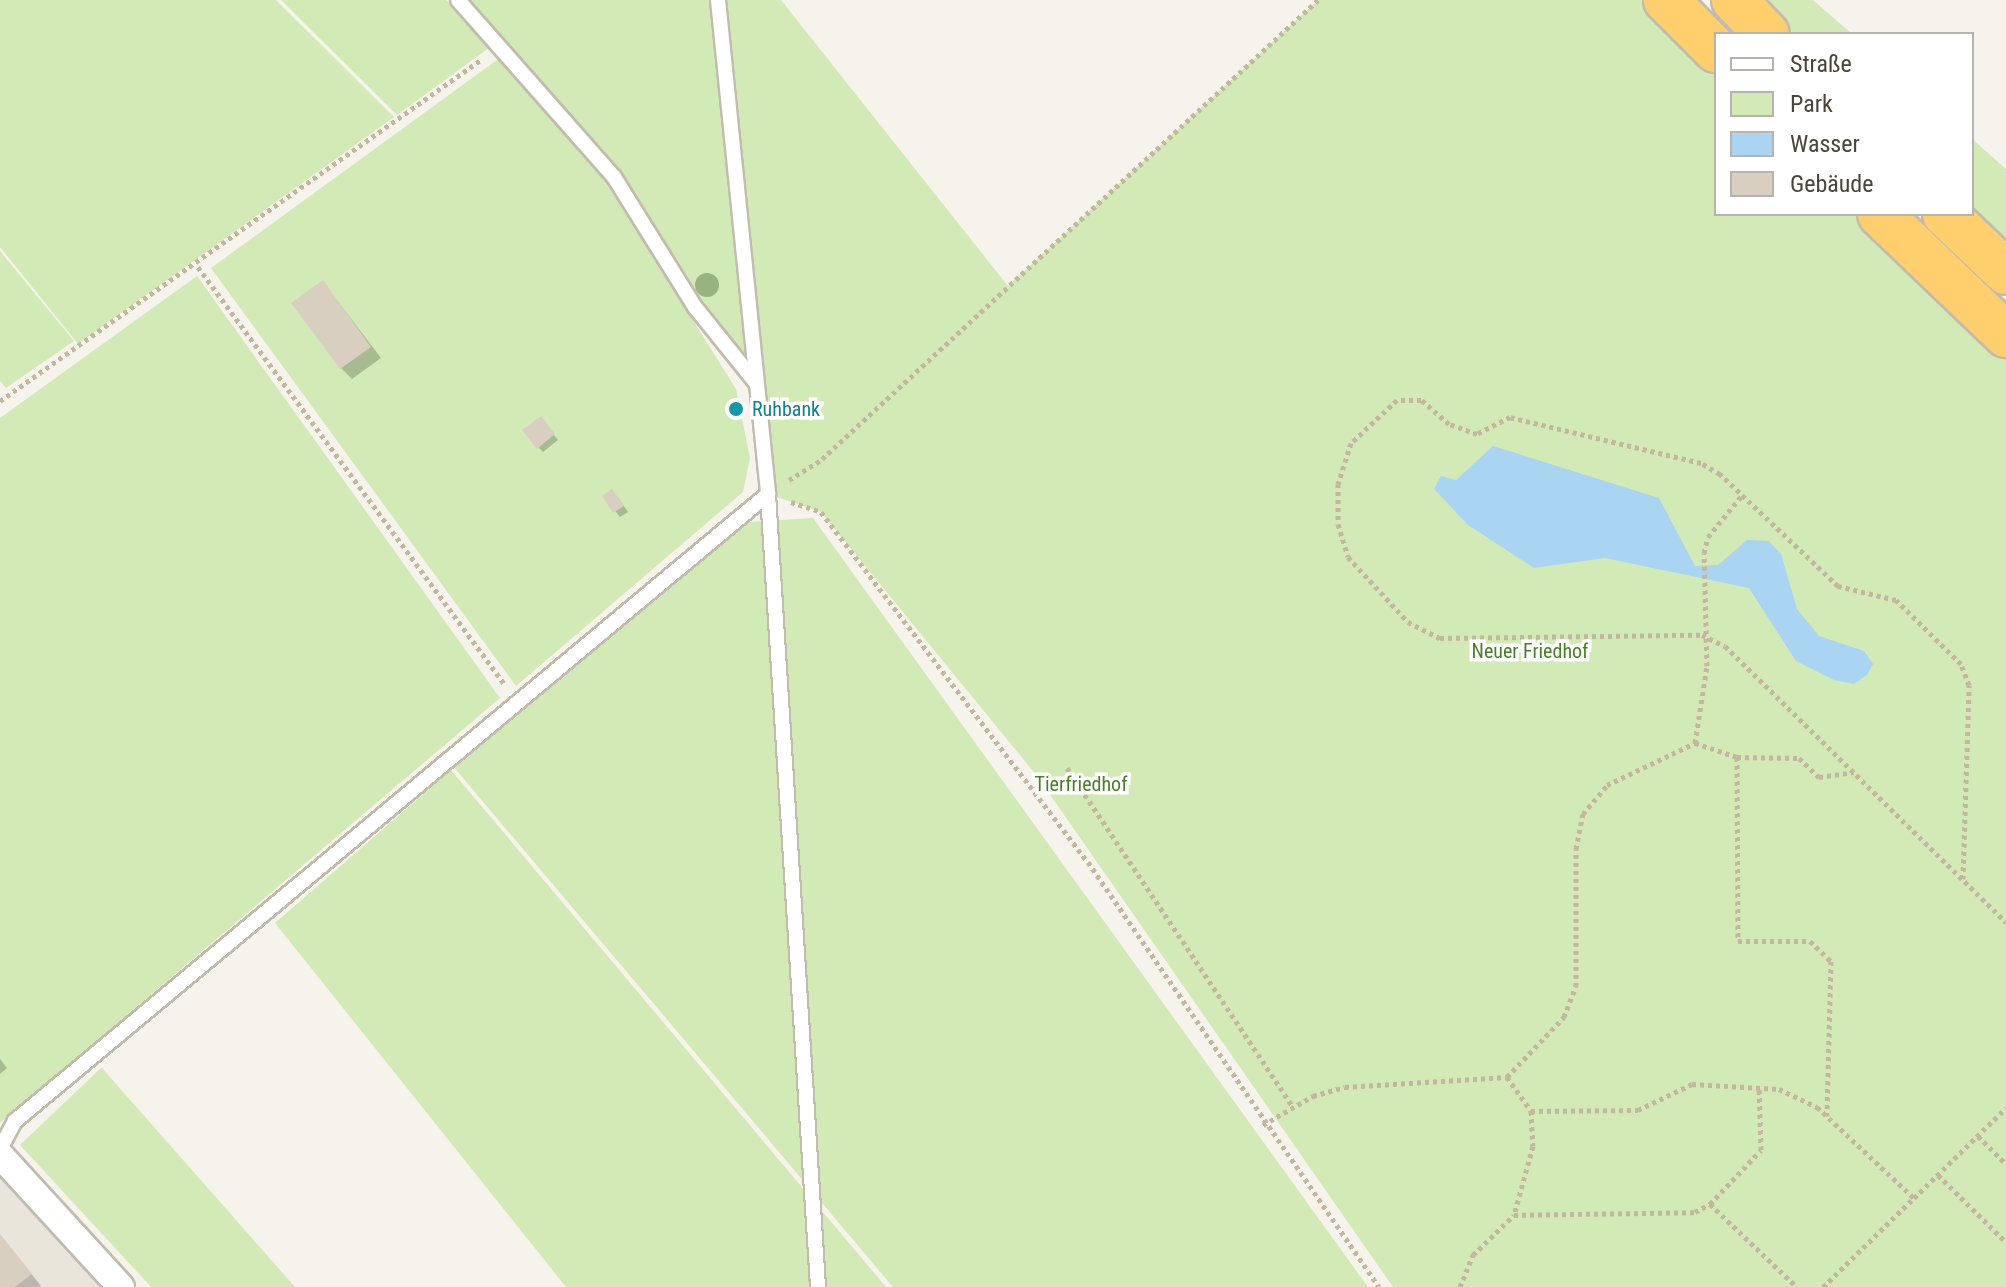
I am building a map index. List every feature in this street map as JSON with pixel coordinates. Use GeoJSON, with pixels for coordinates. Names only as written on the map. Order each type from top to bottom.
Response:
{"type":"FeatureCollection","features":[{"type":"Feature","properties":{"kind":"highway"},"geometry":{"type":"LineString","coordinates":[[1666,0],[1714,48]]}},
{"type":"Feature","properties":{"kind":"highway"},"geometry":{"type":"LineString","coordinates":[[1734,0],[1765,32]]}},
{"type":"Feature","properties":{"kind":"highway"},"geometry":{"type":"LineString","coordinates":[[1882,216],[2006,335]]}},
{"type":"Feature","properties":{"kind":"highway"},"geometry":{"type":"LineString","coordinates":[[1947,216],[2006,272]]}},
{"type":"Feature","properties":{"kind":"street"},"geometry":{"type":"LineString","coordinates":[[0,1152],[121,1287]]}},
{"type":"Feature","properties":{"kind":"lane"},"geometry":{"type":"LineString","coordinates":[[458,0],[501,45],[614,177],[695,307],[757,383]]}},
{"type":"Feature","properties":{"kind":"lane"},"geometry":{"type":"LineString","coordinates":[[718,0],[768,494],[818,1287]]}},
{"type":"Feature","properties":{"kind":"lane"},"geometry":{"type":"LineString","coordinates":[[0,1152],[15,1121],[515,699],[768,494]]}},
{"type":"Feature","properties":{"kind":"path"},"geometry":{"type":"LineString","coordinates":[[768,494],[822,459],[1318,0]]}},
{"type":"Feature","properties":{"kind":"path"},"geometry":{"type":"LineString","coordinates":[[0,401],[198,267],[501,45]]}},
{"type":"Feature","properties":{"kind":"path"},"geometry":{"type":"LineString","coordinates":[[198,267],[515,699]]}},
{"type":"Feature","properties":{"kind":"path"},"geometry":{"type":"LineString","coordinates":[[1963,879],[1969,685],[1961,664],[1896,600],[1838,586],[1743,494],[1701,463],[1510,417],[1477,434],[1449,424],[1421,400],[1397,400],[1351,443],[1338,484],[1338,524],[1348,557],[1408,622],[1440,638],[1702,635],[1725,646],[2006,922]]}},
{"type":"Feature","properties":{"kind":"path"},"geometry":{"type":"LineString","coordinates":[[768,494],[821,512],[1088,862],[1263,1125],[1379,1287]]}},
{"type":"Feature","properties":{"kind":"path"},"geometry":{"type":"LineString","coordinates":[[1695,743],[1707,666],[1702,635],[1704,553],[1708,537],[1743,494]]}},
{"type":"Feature","properties":{"kind":"path"},"geometry":{"type":"LineString","coordinates":[[1263,1125],[1292,1106],[1345,1087],[1507,1077],[1564,1017],[1576,986],[1576,849],[1583,814],[1607,785],[1695,743],[1737,757],[1799,758],[1819,777],[1854,772]]}},
{"type":"Feature","properties":{"kind":"path"},"geometry":{"type":"LineString","coordinates":[[1737,757],[1738,941],[1810,941],[1831,961],[1827,1117]]}},
{"type":"Feature","properties":{"kind":"path"},"geometry":{"type":"LineString","coordinates":[[1067,768],[1292,1106]]}},
{"type":"Feature","properties":{"kind":"path"},"geometry":{"type":"LineString","coordinates":[[1460,1287],[1473,1255],[1514,1215],[1533,1146],[1531,1111],[1507,1077]]}},
{"type":"Feature","properties":{"kind":"path"},"geometry":{"type":"LineString","coordinates":[[1531,1111],[1638,1110],[1692,1084],[1779,1089],[1827,1117],[1914,1198]]}},
{"type":"Feature","properties":{"kind":"path"},"geometry":{"type":"LineString","coordinates":[[1514,1215],[1695,1212],[1710,1204],[1761,1150],[1759,1086]]}},
{"type":"Feature","properties":{"kind":"path"},"geometry":{"type":"LineString","coordinates":[[1823,1287],[2006,1108]]}},
{"type":"Feature","properties":{"kind":"path"},"geometry":{"type":"LineString","coordinates":[[1978,1136],[2006,1164]]}},
{"type":"Feature","properties":{"kind":"path"},"geometry":{"type":"LineString","coordinates":[[1938,1175],[2006,1242]]}},
{"type":"Feature","properties":{"kind":"path"},"geometry":{"type":"LineString","coordinates":[[1710,1204],[1797,1287]]}},
{"type":"Feature","properties":{"kind":"shaded area"},"geometry":{"type":"Polygon","coordinates":[[[0,1156],[113,1287],[0,1287],[0,1156]]]}},
{"type":"Feature","properties":{"kind":"green space"},"geometry":{"type":"Polygon","coordinates":[[[0,0],[276,0],[394,117],[78,344],[0,247],[0,0]]]}},
{"type":"Feature","properties":{"kind":"green space"},"geometry":{"type":"Polygon","coordinates":[[[281,0],[446,0],[493,45],[397,115],[281,0]]]}},
{"type":"Feature","properties":{"kind":"green space","name":"Neuer Friedhof"},"geometry":{"type":"Polygon","coordinates":[[[458,0],[781,0],[1008,286],[1318,0],[1666,0],[1714,48],[1714,216],[1882,216],[2006,335],[2006,1287],[1393,1287],[1037,776],[821,512],[768,494],[757,383],[614,177],[458,0]]]}},
{"type":"Feature","properties":{"kind":"green space"},"geometry":{"type":"Polygon","coordinates":[[[1734,0],[1813,0],[1850,32],[1765,32],[1734,0]]]}},
{"type":"Feature","properties":{"kind":"green space"},"geometry":{"type":"Polygon","coordinates":[[[501,57],[609,186],[736,389],[750,458],[743,492],[516,686],[211,268],[501,57]]]}},
{"type":"Feature","properties":{"kind":"green space"},"geometry":{"type":"Polygon","coordinates":[[[1974,141],[2006,169],[2006,272],[1973,216],[1974,141]]]}},
{"type":"Feature","properties":{"kind":"green space"},"geometry":{"type":"Polygon","coordinates":[[[0,251],[74,341],[6,388],[0,381],[0,251]]]}},
{"type":"Feature","properties":{"kind":"green space"},"geometry":{"type":"Polygon","coordinates":[[[197,276],[500,698],[0,1123],[0,418],[197,276]]]}},
{"type":"Feature","properties":{"kind":"green space"},"geometry":{"type":"Polygon","coordinates":[[[813,518],[1368,1287],[893,1287],[452,765],[748,522],[813,518]]]}},
{"type":"Feature","properties":{"kind":"green space"},"geometry":{"type":"Polygon","coordinates":[[[451,770],[886,1287],[566,1287],[275,923],[451,770]]]}},
{"type":"Feature","properties":{"kind":"green space"},"geometry":{"type":"Polygon","coordinates":[[[101,1068],[295,1287],[151,1287],[20,1145],[101,1068]]]}},
{"type":"Feature","properties":{"kind":"water"},"geometry":{"type":"Polygon","coordinates":[[[1493,446],[1659,498],[1695,566],[1718,565],[1747,540],[1769,541],[1781,554],[1797,609],[1819,636],[1864,651],[1873,664],[1867,675],[1854,684],[1834,680],[1796,661],[1749,588],[1605,558],[1534,568],[1468,525],[1434,489],[1441,476],[1456,480],[1493,446]]]}},
{"type":"Feature","properties":{"kind":"building"},"geometry":{"type":"Polygon","coordinates":[[[323,280],[371,347],[340,369],[291,303],[323,280]]]}},
{"type":"Feature","properties":{"kind":"building"},"geometry":{"type":"Polygon","coordinates":[[[541,416],[555,434],[537,449],[522,430],[541,416]]]}},
{"type":"Feature","properties":{"kind":"building"},"geometry":{"type":"Polygon","coordinates":[[[612,489],[624,506],[613,513],[602,496],[612,489]]]}},
{"type":"Feature","properties":{"kind":"building"},"geometry":{"type":"Polygon","coordinates":[[[0,1234],[32,1274],[15,1287],[0,1287],[0,1234]]]}},
{"type":"Feature","properties":{"kind":"place","name":"Ruhbank"},"geometry":{"type":"Point","coordinates":[736,409]}},
{"type":"Feature","properties":{"kind":"park label","name":"Tierfriedhof"},"geometry":{"type":"Point","coordinates":[1081,784]}}]}
